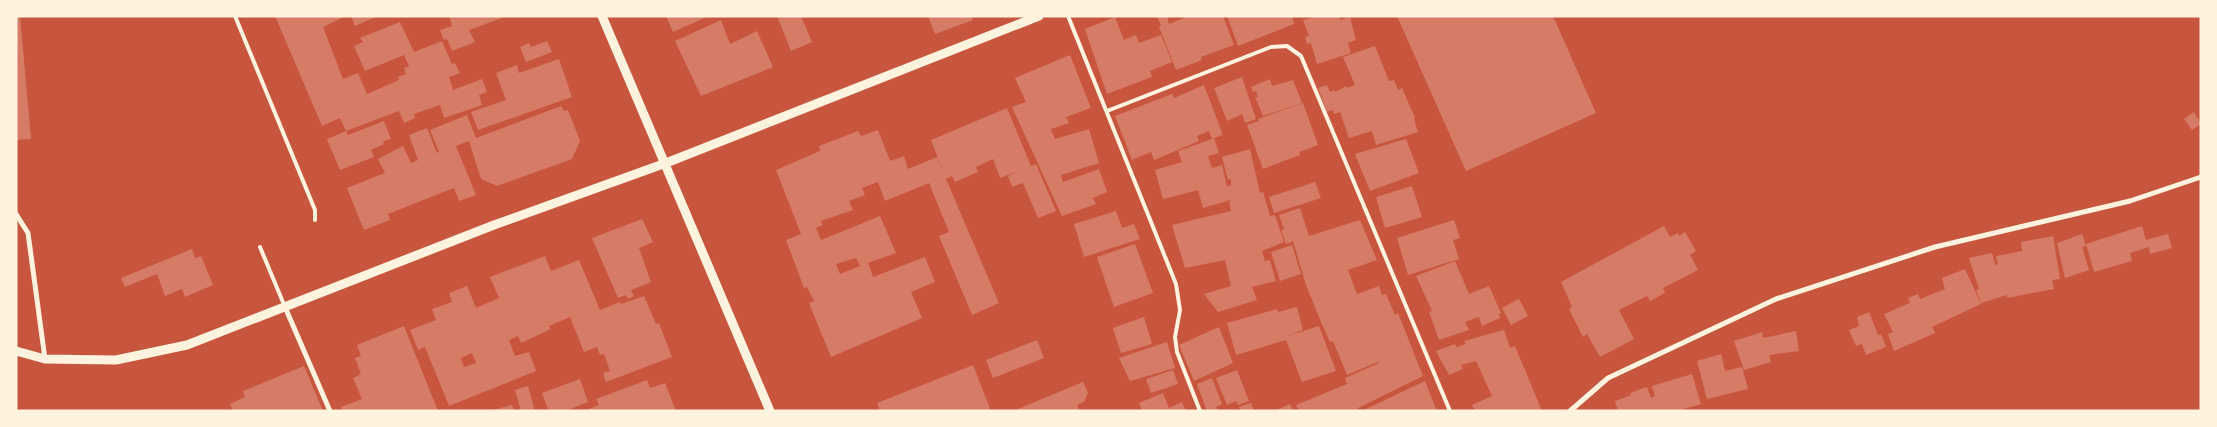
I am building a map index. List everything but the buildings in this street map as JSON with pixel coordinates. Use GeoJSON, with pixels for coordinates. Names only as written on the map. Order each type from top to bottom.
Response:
{"type":"FeatureCollection","features":[{"type":"Feature","properties":{"kind":"street"},"geometry":{"type":"LineString","coordinates":[[602,16],[770,411]]}},
{"type":"Feature","properties":{"kind":"street"},"geometry":{"type":"LineString","coordinates":[[16,351],[45,359],[116,360],[188,345],[494,225],[666,163],[1039,16]]}},
{"type":"Feature","properties":{"kind":"street"},"geometry":{"type":"LineString","coordinates":[[1570,411],[1608,378],[1776,299],[1935,247],[2130,201],[2201,177]]}},
{"type":"Feature","properties":{"kind":"street"},"geometry":{"type":"LineString","coordinates":[[16,214],[28,233],[45,359]]}},
{"type":"Feature","properties":{"kind":"street"},"geometry":{"type":"LineString","coordinates":[[285,307],[330,411]]}},
{"type":"Feature","properties":{"kind":"lane"},"geometry":{"type":"LineString","coordinates":[[235,16],[315,210],[315,220]]}},
{"type":"Feature","properties":{"kind":"lane"},"geometry":{"type":"LineString","coordinates":[[1068,16],[1176,284],[1180,310],[1175,337],[1177,352],[1200,411]]}},
{"type":"Feature","properties":{"kind":"lane"},"geometry":{"type":"LineString","coordinates":[[1107,111],[1271,47],[1287,46],[1301,56],[1450,411]]}},
{"type":"Feature","properties":{"kind":"lane"},"geometry":{"type":"LineString","coordinates":[[260,247],[285,307]]}}]}
